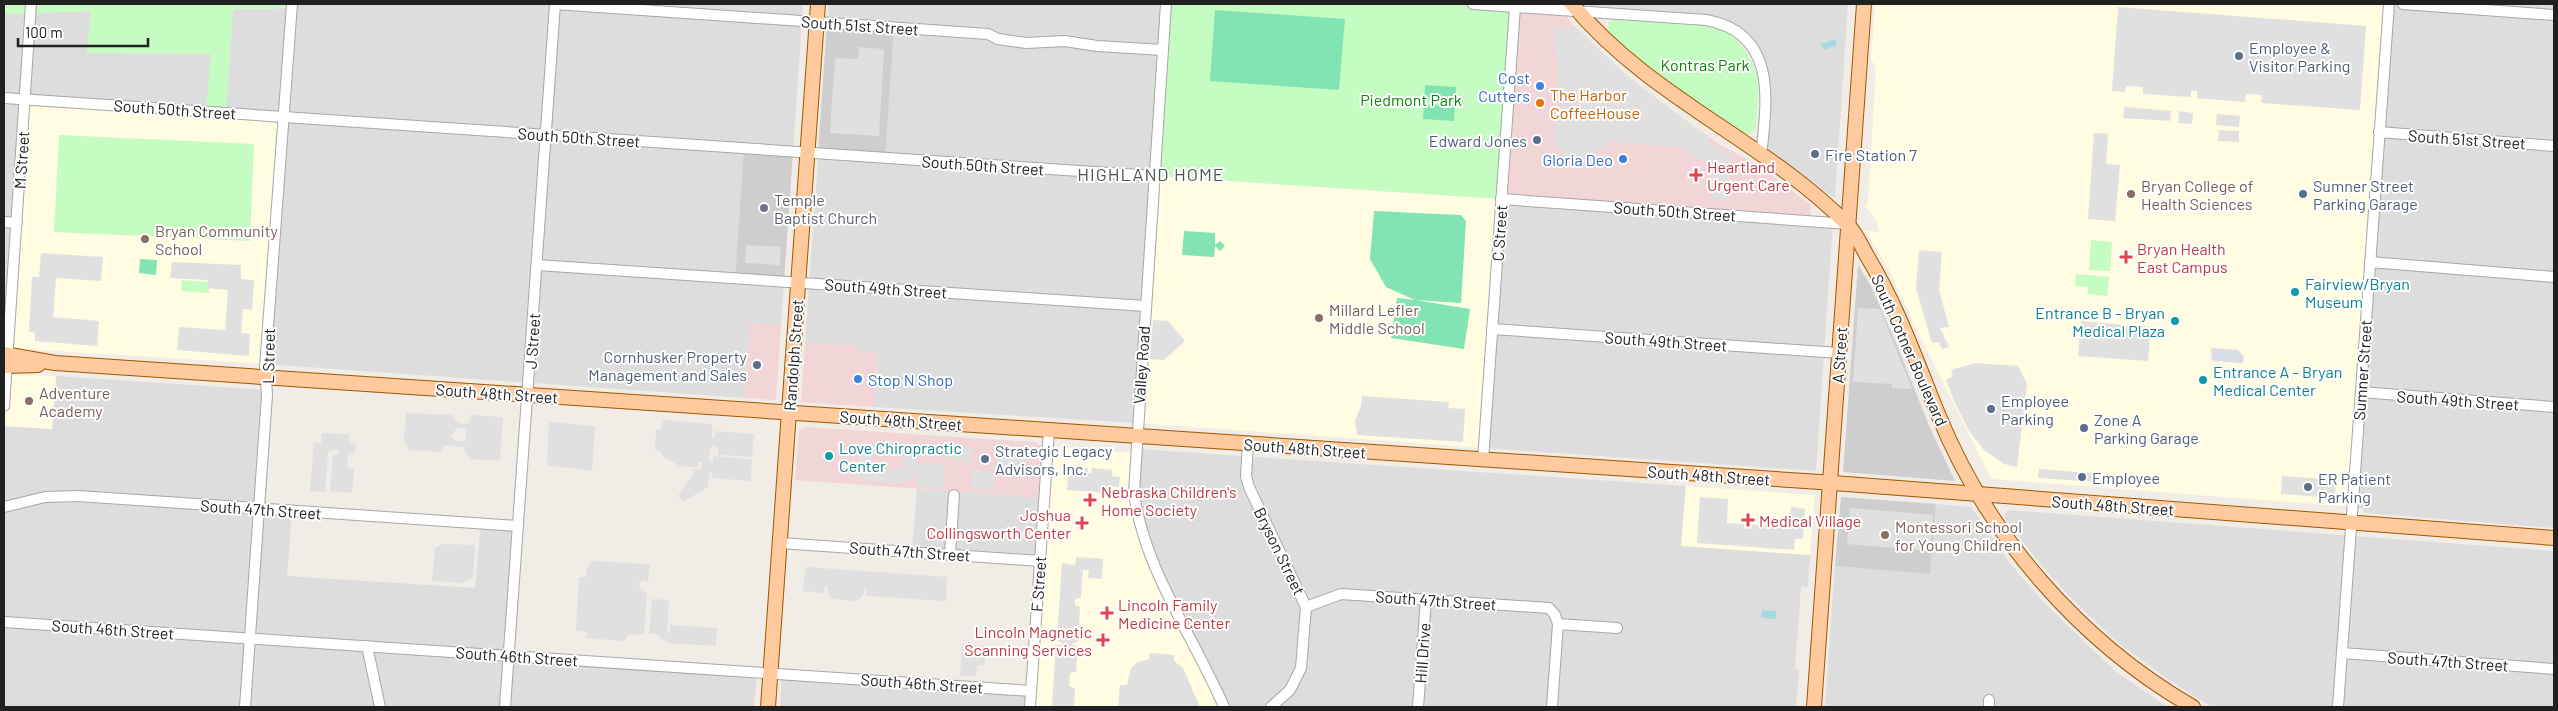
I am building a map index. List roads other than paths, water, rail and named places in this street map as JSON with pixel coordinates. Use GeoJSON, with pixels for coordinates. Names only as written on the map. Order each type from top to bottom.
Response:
{"type":"FeatureCollection","features":[{"type":"Feature","properties":{"kind":"main road","name":"Randolph Street"},"geometry":{"type":"LineString","coordinates":[[768,707],[818,4]]}},
{"type":"Feature","properties":{"kind":"main road","name":"A Street"},"geometry":{"type":"LineString","coordinates":[[1814,707],[1864,4]]}},
{"type":"Feature","properties":{"kind":"main road","name":"South Cotner Boulevard"},"geometry":{"type":"LineString","coordinates":[[1575,7],[1640,70],[1683,103],[1804,186],[1848,224],[1884,285],[1944,428],[1978,494],[2018,553],[2074,616],[2120,657],[2193,707]]}},
{"type":"Feature","properties":{"kind":"main road","name":"South 48th Street"},"geometry":{"type":"LineString","coordinates":[[5,360],[1830,483],[2554,538]]}},
{"type":"Feature","properties":{"kind":"street","name":"M Street"},"geometry":{"type":"LineString","coordinates":[[4,406],[5,360],[31,4]]}},
{"type":"Feature","properties":{"kind":"street","name":"L Street"},"geometry":{"type":"LineString","coordinates":[[244,707],[268,395],[266,377],[292,4]]}},
{"type":"Feature","properties":{"kind":"street","name":"South 51st Street"},"geometry":{"type":"LineString","coordinates":[[555,4],[988,34],[998,39],[1026,43],[1065,41],[1163,50]]}},
{"type":"Feature","properties":{"kind":"street","name":"J Street"},"geometry":{"type":"LineString","coordinates":[[505,707],[555,4]]}},
{"type":"Feature","properties":{"kind":"street","name":"Valley Road"},"geometry":{"type":"LineString","coordinates":[[1166,4],[1136,436],[1134,492],[1142,534],[1224,707]]}},
{"type":"Feature","properties":{"kind":"street"},"geometry":{"type":"LineString","coordinates":[[1473,4],[1515,7],[1575,7],[1706,20],[1722,25],[1741,36],[1760,60],[1766,80],[1761,156]]}},
{"type":"Feature","properties":{"kind":"street","name":"Sumner Street"},"geometry":{"type":"LineString","coordinates":[[2338,707],[2389,4]]}},
{"type":"Feature","properties":{"kind":"street"},"geometry":{"type":"LineString","coordinates":[[2402,4],[2554,15]]}},
{"type":"Feature","properties":{"kind":"street","name":"C Street"},"geometry":{"type":"LineString","coordinates":[[1483,460],[1515,7]]}},
{"type":"Feature","properties":{"kind":"street","name":"South 50th Street"},"geometry":{"type":"LineString","coordinates":[[4,98],[1154,176]]}},
{"type":"Feature","properties":{"kind":"street","name":"South 51st Street"},"geometry":{"type":"LineString","coordinates":[[2380,132],[2554,146]]}},
{"type":"Feature","properties":{"kind":"street","name":"South 50th Street"},"geometry":{"type":"LineString","coordinates":[[1501,199],[1848,224]]}},
{"type":"Feature","properties":{"kind":"street"},"geometry":{"type":"LineString","coordinates":[[4,222],[16,223]]}},
{"type":"Feature","properties":{"kind":"street"},"geometry":{"type":"LineString","coordinates":[[2370,262],[2554,276]]}},
{"type":"Feature","properties":{"kind":"street","name":"South 49th Street"},"geometry":{"type":"LineString","coordinates":[[537,265],[1145,306]]}},
{"type":"Feature","properties":{"kind":"street","name":"South 49th Street"},"geometry":{"type":"LineString","coordinates":[[1492,329],[1839,353]]}},
{"type":"Feature","properties":{"kind":"street","name":"South 49th Street"},"geometry":{"type":"LineString","coordinates":[[2361,392],[2554,407]]}},
{"type":"Feature","properties":{"kind":"street","name":"F Street"},"geometry":{"type":"LineString","coordinates":[[1030,707],[1049,430]]}},
{"type":"Feature","properties":{"kind":"street","name":"Bryson Street"},"geometry":{"type":"LineString","coordinates":[[1248,444],[1246,476],[1249,486],[1306,607],[1304,654],[1299,674],[1290,690],[1271,707]]}},
{"type":"Feature","properties":{"kind":"street"},"geometry":{"type":"LineString","coordinates":[[950,554],[954,494]]}},
{"type":"Feature","properties":{"kind":"street","name":"South 47th Street"},"geometry":{"type":"LineString","coordinates":[[4,506],[36,499],[70,496],[518,526]]}},
{"type":"Feature","properties":{"kind":"street","name":"South 47th Street"},"geometry":{"type":"LineString","coordinates":[[780,542],[1040,561]]}},
{"type":"Feature","properties":{"kind":"street","name":"South 47th Street"},"geometry":{"type":"LineString","coordinates":[[1306,607],[1341,594],[1545,607],[1553,611],[1558,624]]}},
{"type":"Feature","properties":{"kind":"street","name":"Hill Drive"},"geometry":{"type":"LineString","coordinates":[[1418,707],[1426,599]]}},
{"type":"Feature","properties":{"kind":"street","name":"South 46th Street"},"geometry":{"type":"LineString","coordinates":[[4,622],[1031,691]]}},
{"type":"Feature","properties":{"kind":"street"},"geometry":{"type":"LineString","coordinates":[[1552,707],[1558,624],[1617,628]]}},
{"type":"Feature","properties":{"kind":"street"},"geometry":{"type":"LineString","coordinates":[[367,646],[380,707]]}},
{"type":"Feature","properties":{"kind":"street","name":"South 47th Street"},"geometry":{"type":"LineString","coordinates":[[2342,653],[2554,669]]}},
{"type":"Feature","properties":{"kind":"water"},"geometry":{"type":"Polygon","coordinates":[[[1835,39],[1837,45],[1824,50],[1821,44],[1835,39]]]}},
{"type":"Feature","properties":{"kind":"water"},"geometry":{"type":"Polygon","coordinates":[[[1762,610],[1776,611],[1776,619],[1761,618],[1762,610]]]}},
{"type":"Feature","properties":{"kind":"place","name":"Employee & Visitor Parking"},"geometry":{"type":"Point","coordinates":[2239,56]}},
{"type":"Feature","properties":{"kind":"place","name":"Cost Cutters"},"geometry":{"type":"Point","coordinates":[1540,86]}},
{"type":"Feature","properties":{"kind":"place","name":"The Harbor CoffeeHouse"},"geometry":{"type":"Point","coordinates":[1540,103]}},
{"type":"Feature","properties":{"kind":"place","name":"Edward Jones"},"geometry":{"type":"Point","coordinates":[1537,140]}},
{"type":"Feature","properties":{"kind":"place","name":"Fire Station 7"},"geometry":{"type":"Point","coordinates":[1815,154]}},
{"type":"Feature","properties":{"kind":"place","name":"Gloria Deo"},"geometry":{"type":"Point","coordinates":[1623,159]}},
{"type":"Feature","properties":{"kind":"place","name":"Heartland Urgent Care"},"geometry":{"type":"Point","coordinates":[1696,175]}},
{"type":"Feature","properties":{"kind":"place","name":"Bryan College of Health Sciences"},"geometry":{"type":"Point","coordinates":[2131,194]}},
{"type":"Feature","properties":{"kind":"place","name":"Sumner Street Parking Garage"},"geometry":{"type":"Point","coordinates":[2303,194]}},
{"type":"Feature","properties":{"kind":"place","name":"Temple Baptist Church"},"geometry":{"type":"Point","coordinates":[764,208]}},
{"type":"Feature","properties":{"kind":"place","name":"Bryan Community School"},"geometry":{"type":"Point","coordinates":[145,239]}},
{"type":"Feature","properties":{"kind":"place","name":"Bryan Health East Campus"},"geometry":{"type":"Point","coordinates":[2126,257]}},
{"type":"Feature","properties":{"kind":"place","name":"Fairview/Bryan Museum"},"geometry":{"type":"Point","coordinates":[2295,292]}},
{"type":"Feature","properties":{"kind":"place","name":"Millard Lefler Middle School"},"geometry":{"type":"Point","coordinates":[1319,318]}},
{"type":"Feature","properties":{"kind":"place","name":"Entrance B - Bryan Medical Plaza"},"geometry":{"type":"Point","coordinates":[2175,321]}},
{"type":"Feature","properties":{"kind":"place","name":"Cornhusker Property Management and Sales"},"geometry":{"type":"Point","coordinates":[757,365]}},
{"type":"Feature","properties":{"kind":"place","name":"Stop N Shop"},"geometry":{"type":"Point","coordinates":[858,379]}},
{"type":"Feature","properties":{"kind":"place","name":"Entrance A - Bryan Medical Center"},"geometry":{"type":"Point","coordinates":[2203,380]}},
{"type":"Feature","properties":{"kind":"place","name":"Adventure Academy"},"geometry":{"type":"Point","coordinates":[29,401]}},
{"type":"Feature","properties":{"kind":"place","name":"Employee Parking"},"geometry":{"type":"Point","coordinates":[1991,409]}},
{"type":"Feature","properties":{"kind":"place","name":"Zone A Parking Garage"},"geometry":{"type":"Point","coordinates":[2084,428]}},
{"type":"Feature","properties":{"kind":"place","name":"Love Chiropractic Center"},"geometry":{"type":"Point","coordinates":[829,456]}},
{"type":"Feature","properties":{"kind":"place","name":"Strategic Legacy Advisors, Inc."},"geometry":{"type":"Point","coordinates":[985,459]}},
{"type":"Feature","properties":{"kind":"place","name":"Employee"},"geometry":{"type":"Point","coordinates":[2082,477]}},
{"type":"Feature","properties":{"kind":"place","name":"ER Patient Parking"},"geometry":{"type":"Point","coordinates":[2308,487]}},
{"type":"Feature","properties":{"kind":"place","name":"Nebraska Children's Home Society"},"geometry":{"type":"Point","coordinates":[1090,500]}},
{"type":"Feature","properties":{"kind":"place","name":"Medical Village"},"geometry":{"type":"Point","coordinates":[1748,520]}},
{"type":"Feature","properties":{"kind":"place","name":"Joshua Collingsworth Center"},"geometry":{"type":"Point","coordinates":[1082,523]}},
{"type":"Feature","properties":{"kind":"place","name":"Montessori School for Young Children"},"geometry":{"type":"Point","coordinates":[1885,535]}},
{"type":"Feature","properties":{"kind":"place","name":"Lincoln Family Medicine Center"},"geometry":{"type":"Point","coordinates":[1107,613]}},
{"type":"Feature","properties":{"kind":"place","name":"Lincoln Magnetic Scanning Services"},"geometry":{"type":"Point","coordinates":[1103,640]}},
{"type":"Feature","properties":{"kind":"district","name":"HIGHLAND HOME"},"geometry":{"type":"Point","coordinates":[1151,174]}},
{"type":"Feature","properties":{"kind":"park label","name":"Kontras Park"},"geometry":{"type":"Point","coordinates":[1705,64]}},
{"type":"Feature","properties":{"kind":"park label","name":"Piedmont Park"},"geometry":{"type":"Point","coordinates":[1411,99]}}]}
